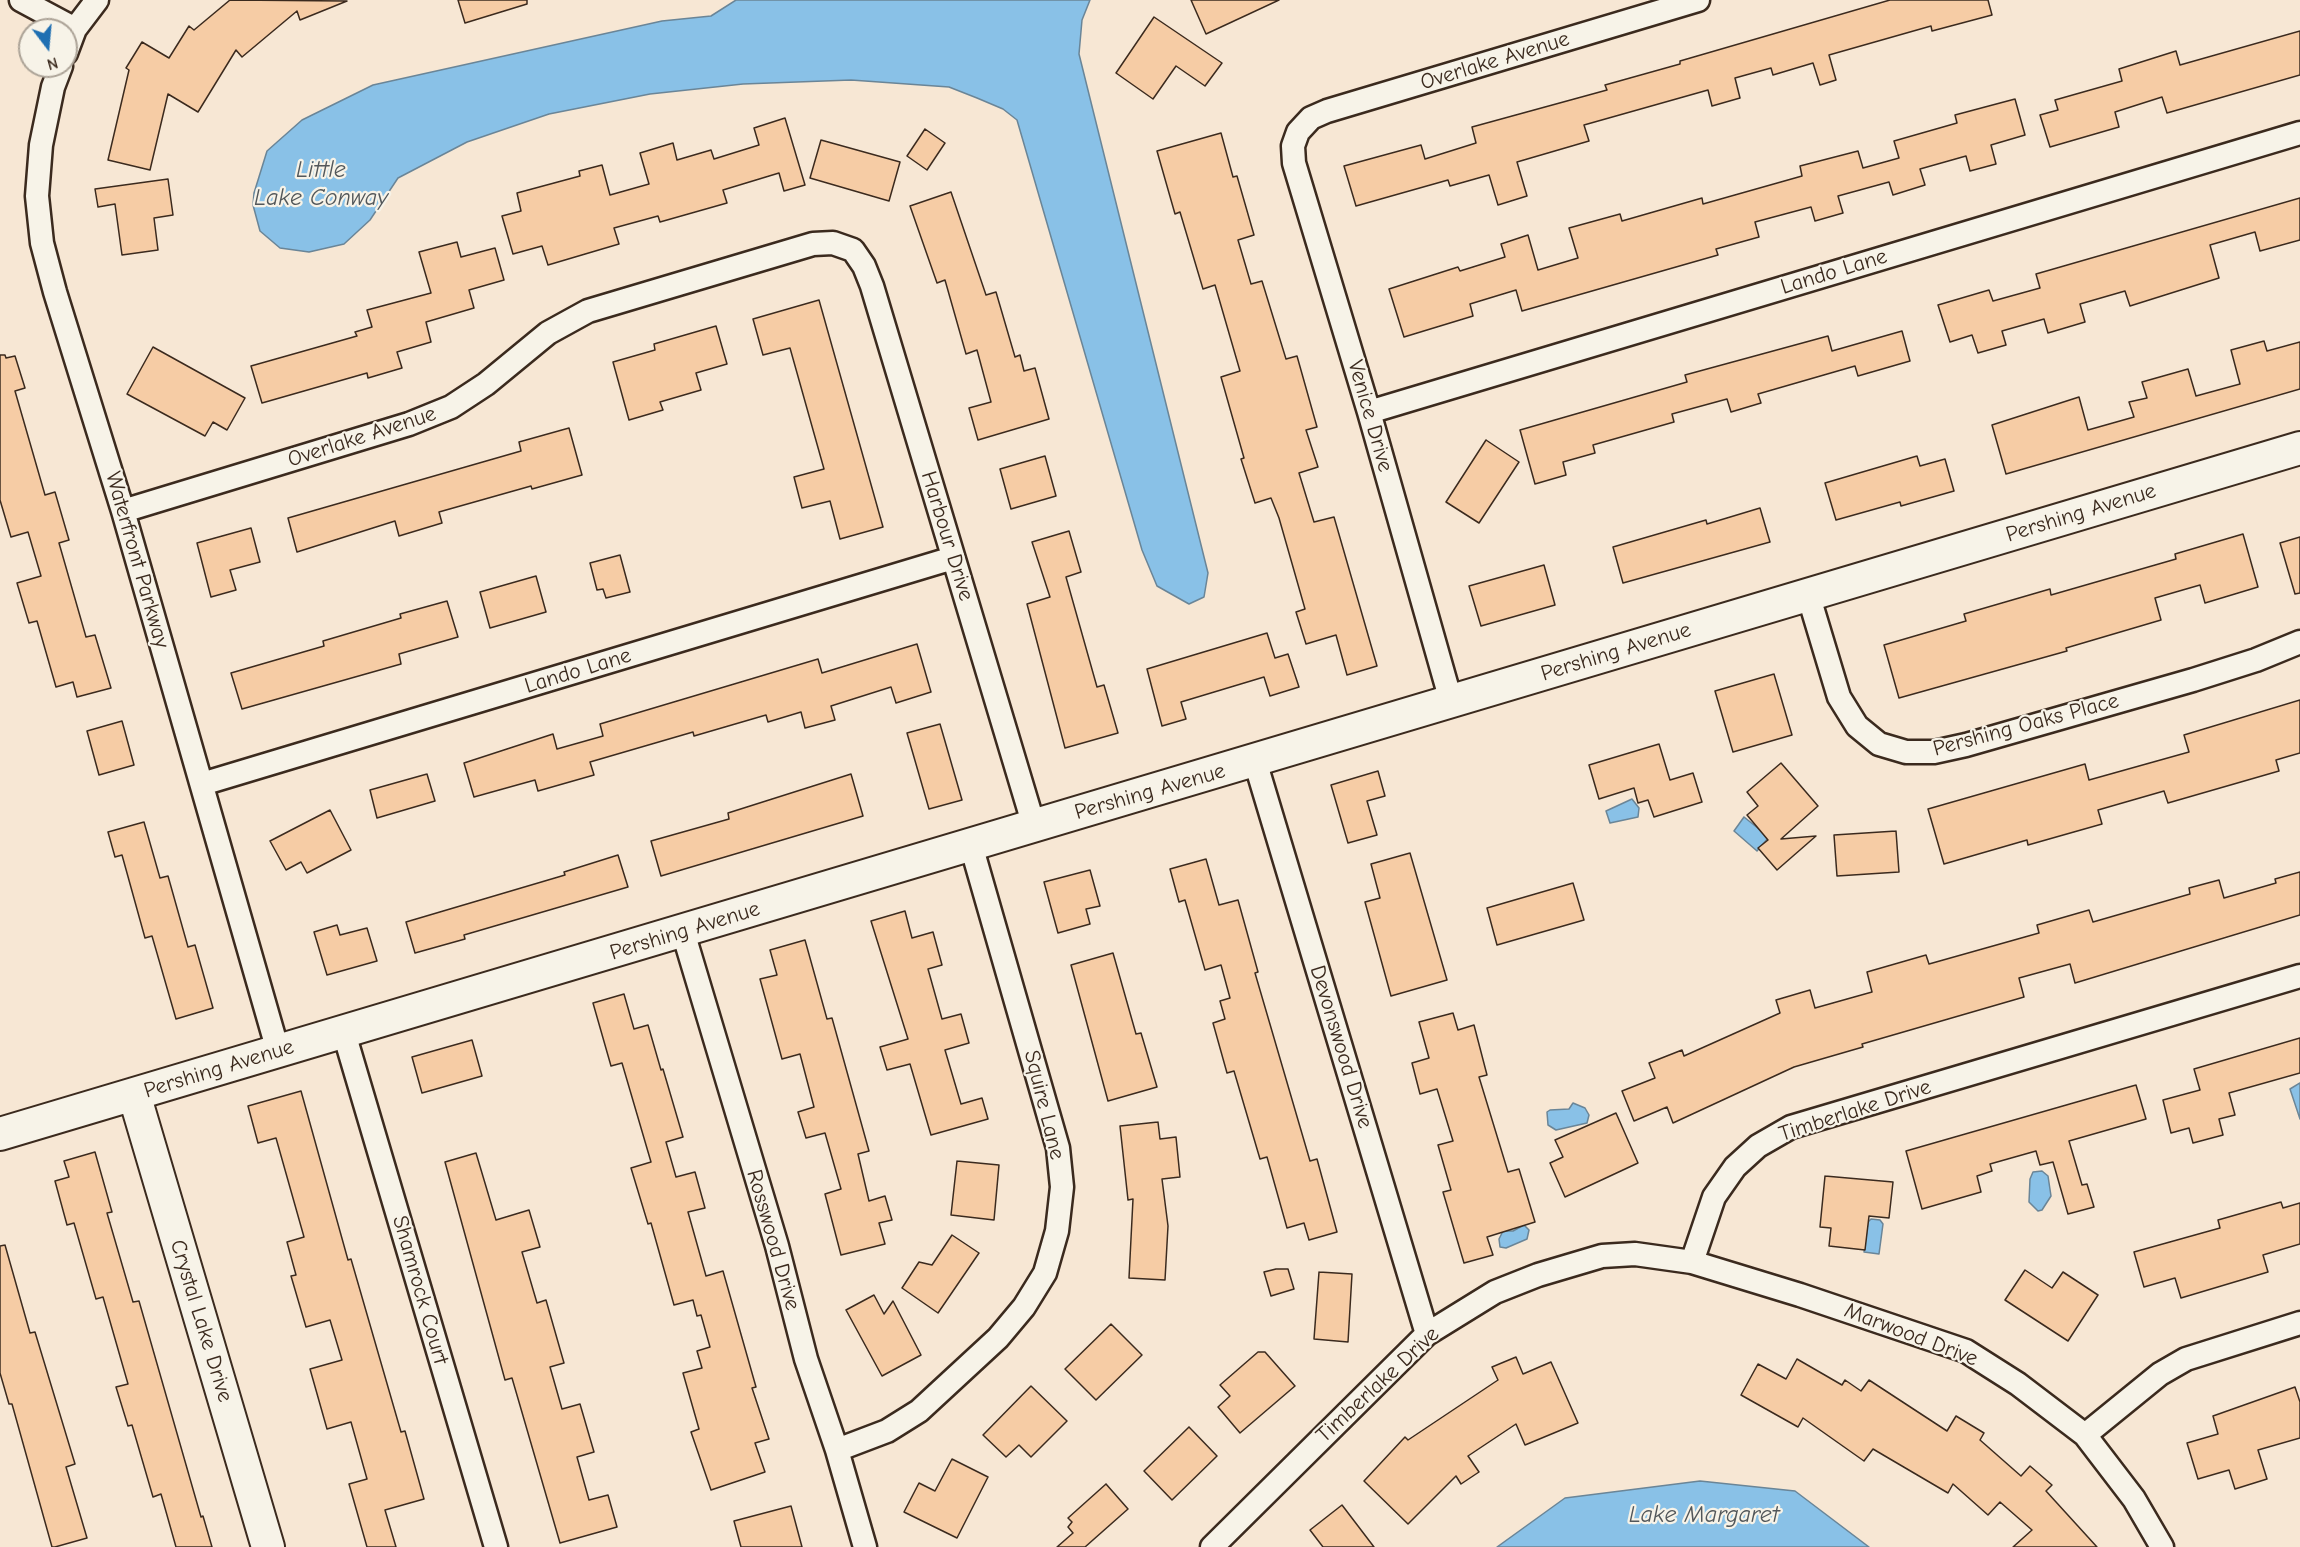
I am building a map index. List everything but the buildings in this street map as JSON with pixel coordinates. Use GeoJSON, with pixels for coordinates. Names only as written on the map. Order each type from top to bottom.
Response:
{"type":"FeatureCollection","features":[{"type":"Feature","properties":{"kind":"street"},"geometry":{"type":"LineString","coordinates":[[21,0],[55,18]]}},
{"type":"Feature","properties":{"kind":"street"},"geometry":{"type":"LineString","coordinates":[[78,25],[97,0]]}},
{"type":"Feature","properties":{"kind":"street","name":"Overlake Avenue"},"geometry":{"type":"LineString","coordinates":[[1298,132],[1311,118],[1327,111],[1698,0]]}},
{"type":"Feature","properties":{"kind":"street","name":"Waterfront Parkway"},"geometry":{"type":"LineString","coordinates":[[56,78],[41,145],[37,196],[42,243],[123,511],[278,1051]]}},
{"type":"Feature","properties":{"kind":"street","name":"Venice Drive"},"geometry":{"type":"LineString","coordinates":[[1298,132],[1293,146],[1294,163],[1369,412],[1451,701]]}},
{"type":"Feature","properties":{"kind":"street","name":"Lando Lane"},"geometry":{"type":"LineString","coordinates":[[1369,412],[2300,133]]}},
{"type":"Feature","properties":{"kind":"street","name":"Overlake Avenue"},"geometry":{"type":"LineString","coordinates":[[123,511],[409,424],[451,407],[486,384],[548,333],[588,311],[813,244],[833,243],[853,250]]}},
{"type":"Feature","properties":{"kind":"street","name":"Harbour Drive"},"geometry":{"type":"LineString","coordinates":[[853,250],[864,266],[872,286],[1034,826]]}},
{"type":"Feature","properties":{"kind":"street","name":"Pershing Avenue"},"geometry":{"type":"LineString","coordinates":[[0,1134],[2300,448]]}},
{"type":"Feature","properties":{"kind":"street","name":"Lando Lane"},"geometry":{"type":"LineString","coordinates":[[202,784],[953,558]]}},
{"type":"Feature","properties":{"kind":"street","name":"Pershing Oaks Place"},"geometry":{"type":"LineString","coordinates":[[1808,594],[1839,697],[1857,726],[1879,744],[1906,752],[1934,752],[1966,745],[2193,680],[2256,660],[2300,642]]}},
{"type":"Feature","properties":{"kind":"street","name":"Devonswood Drive"},"geometry":{"type":"LineString","coordinates":[[1255,761],[1427,1334]]}},
{"type":"Feature","properties":{"kind":"street","name":"Squire Lane"},"geometry":{"type":"LineString","coordinates":[[837,1450],[887,1431],[919,1411],[998,1338],[1024,1307],[1045,1273],[1057,1231],[1062,1187],[1058,1148],[971,845]]}},
{"type":"Feature","properties":{"kind":"street","name":"Rosswood Drive"},"geometry":{"type":"LineString","coordinates":[[683,932],[777,1246],[806,1359],[837,1450],[865,1547]]}},
{"type":"Feature","properties":{"kind":"street","name":"Timberlake Drive"},"geometry":{"type":"LineString","coordinates":[[1212,1547],[1427,1334],[1495,1292],[1570,1264],[1602,1256],[1635,1254],[1692,1262],[1714,1197],[1735,1167],[1758,1146],[1791,1127],[2300,975]]}},
{"type":"Feature","properties":{"kind":"street","name":"Shamrock Court"},"geometry":{"type":"LineString","coordinates":[[344,1033],[496,1547]]}},
{"type":"Feature","properties":{"kind":"street","name":"Crystal Lake Drive"},"geometry":{"type":"LineString","coordinates":[[134,1094],[268,1547]]}},
{"type":"Feature","properties":{"kind":"street","name":"Marwood Drive"},"geometry":{"type":"LineString","coordinates":[[1692,1262],[1800,1294],[1966,1352],[2018,1384],[2085,1435],[2134,1499],[2162,1547]]}},
{"type":"Feature","properties":{"kind":"street"},"geometry":{"type":"LineString","coordinates":[[2085,1435],[2160,1374],[2186,1359],[2300,1323]]}},
{"type":"Feature","properties":{"kind":"water","name":"Little Lake Conway"},"geometry":{"type":"Polygon","coordinates":[[[736,0],[1090,0],[1082,20],[1079,54],[1208,573],[1204,597],[1189,604],[1157,586],[1142,550],[1017,120],[1003,109],[949,87],[851,80],[743,84],[650,94],[549,114],[467,142],[398,178],[370,220],[344,244],[309,252],[280,248],[260,231],[253,205],[254,193],[267,151],[302,120],[373,85],[662,21],[711,16],[736,0]]]}},
{"type":"Feature","properties":{"kind":"water"},"geometry":{"type":"Polygon","coordinates":[[[1632,799],[1639,808],[1638,817],[1610,823],[1606,811],[1632,799]]]}},
{"type":"Feature","properties":{"kind":"water"},"geometry":{"type":"Polygon","coordinates":[[[1744,817],[1769,837],[1757,851],[1734,831],[1744,817]]]}},
{"type":"Feature","properties":{"kind":"water"},"geometry":{"type":"Polygon","coordinates":[[[2300,1083],[2300,1119],[2290,1089],[2300,1083]]]}},
{"type":"Feature","properties":{"kind":"water"},"geometry":{"type":"Polygon","coordinates":[[[1573,1103],[1585,1108],[1589,1115],[1587,1123],[1556,1130],[1548,1125],[1547,1112],[1569,1109],[1573,1103]]]}},
{"type":"Feature","properties":{"kind":"water"},"geometry":{"type":"Polygon","coordinates":[[[2042,1171],[2048,1176],[2051,1196],[2042,1210],[2038,1211],[2029,1202],[2030,1179],[2033,1172],[2042,1171]]]}},
{"type":"Feature","properties":{"kind":"water"},"geometry":{"type":"Polygon","coordinates":[[[1871,1219],[1880,1220],[1883,1224],[1879,1254],[1864,1252],[1868,1222],[1871,1219]]]}},
{"type":"Feature","properties":{"kind":"water"},"geometry":{"type":"Polygon","coordinates":[[[1524,1225],[1529,1230],[1527,1239],[1506,1248],[1500,1247],[1499,1239],[1503,1231],[1513,1231],[1524,1225]]]}},
{"type":"Feature","properties":{"kind":"water","name":"Lake Margaret"},"geometry":{"type":"Polygon","coordinates":[[[1700,1481],[1795,1491],[1869,1547],[1497,1547],[1565,1498],[1700,1481]]]}}]}
